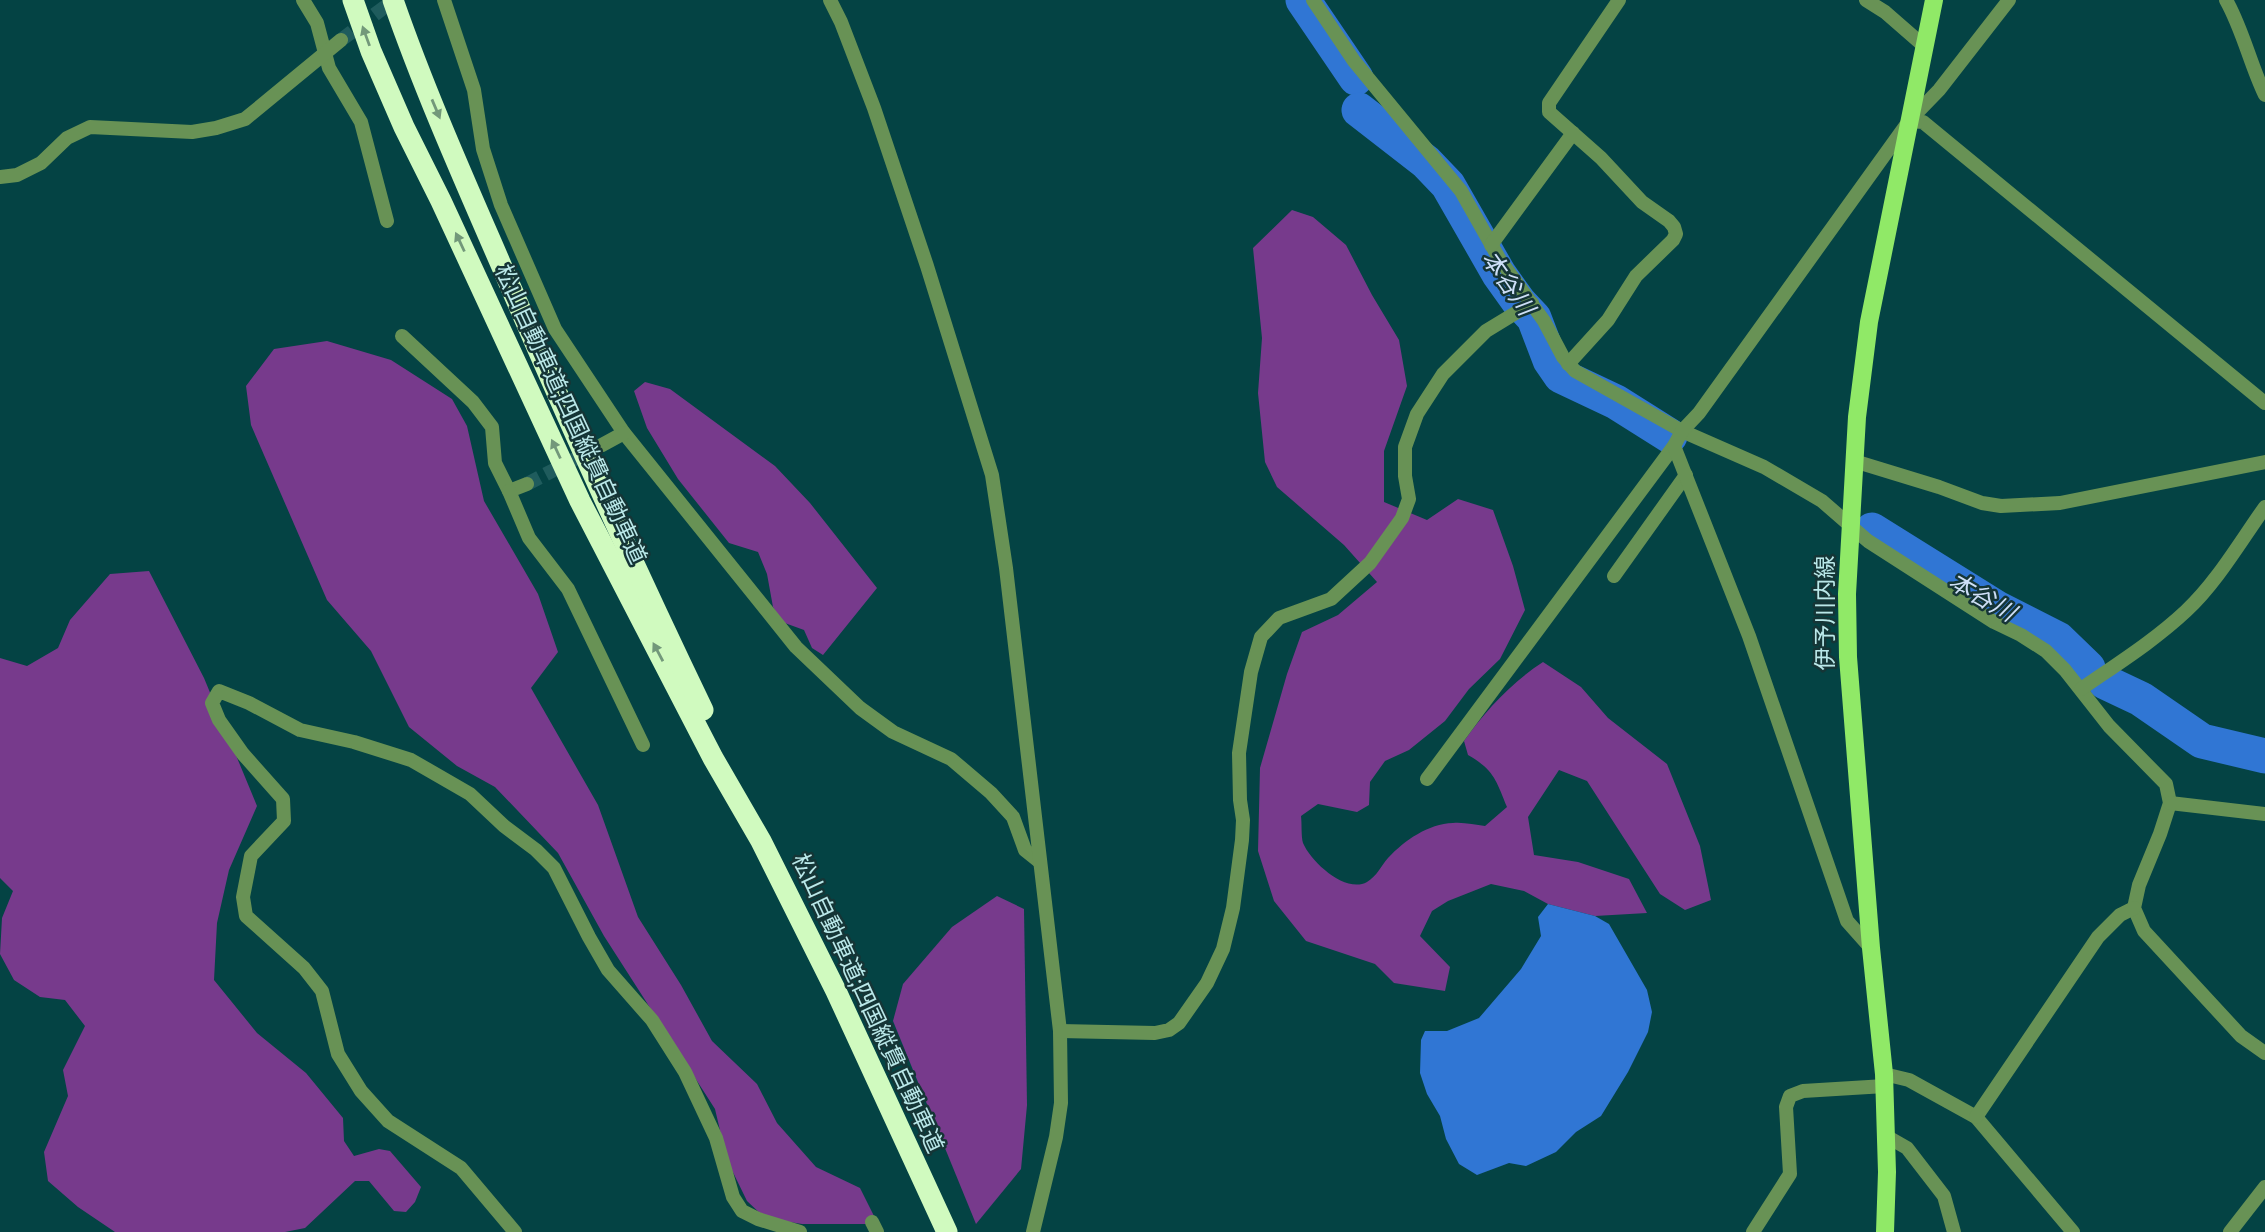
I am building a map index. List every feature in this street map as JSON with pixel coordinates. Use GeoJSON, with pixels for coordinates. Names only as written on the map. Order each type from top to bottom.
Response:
{"type":"FeatureCollection","features":[{"type":"Feature","properties":{"kind":"highway","name":"松山自動車道;四国縦貫自動車道"},"geometry":{"type":"LineString","coordinates":[[352,0],[404,127],[580,501],[713,758],[761,841],[836,991],[947,1232]]}},
{"type":"Feature","properties":{"kind":"highway","name":"松山自動車道;四国縦貫自動車道"},"geometry":{"type":"LineString","coordinates":[[393,0],[406,39],[470,192],[601,494],[725,753],[761,841]]}},
{"type":"Feature","properties":{"kind":"main road","name":"伊予川内線"},"geometry":{"type":"LineString","coordinates":[[1885,1232],[1885,1080],[1871,947],[1848,657],[1847,594],[1857,417],[1869,322],[1934,0]]}},
{"type":"Feature","properties":{"kind":"street"},"geometry":{"type":"LineString","coordinates":[[303,0],[317,23],[330,68],[361,122],[387,221]]}},
{"type":"Feature","properties":{"kind":"street"},"geometry":{"type":"LineString","coordinates":[[444,0],[474,90],[483,149],[501,205],[555,329],[624,433],[796,647],[860,708],[892,732],[951,759],[991,793],[1013,817],[1025,850],[1040,862]]}},
{"type":"Feature","properties":{"kind":"street"},"geometry":{"type":"LineString","coordinates":[[830,0],[841,22],[878,121],[992,475],[1006,568],[1060,1031],[1061,1103],[1056,1137],[1033,1232]]}},
{"type":"Feature","properties":{"kind":"street"},"geometry":{"type":"LineString","coordinates":[[1332,0],[1316,5],[1354,61],[1461,191],[1500,260],[1532,303],[1568,364],[1591,382],[1682,431],[1764,467],[1822,501],[1868,541],[1984,616],[2046,651],[2081,689],[2109,726],[2166,784],[2170,803],[2139,885],[2134,908],[2144,931],[2241,1036],[2265,1053]]}},
{"type":"Feature","properties":{"kind":"street"},"geometry":{"type":"LineString","coordinates":[[1568,364],[1608,320],[1636,276],[1676,234],[1669,221],[1642,202],[1601,158],[1549,112],[1549,103],[1619,0]]}},
{"type":"Feature","properties":{"kind":"street"},"geometry":{"type":"LineString","coordinates":[[1866,0],[1885,12],[1924,46]]}},
{"type":"Feature","properties":{"kind":"street"},"geometry":{"type":"LineString","coordinates":[[1427,779],[1674,446],[1682,431],[1699,412],[1909,121],[1939,90],[2009,0]]}},
{"type":"Feature","properties":{"kind":"street"},"geometry":{"type":"LineString","coordinates":[[2226,0],[2235,16],[2265,95]]}},
{"type":"Feature","properties":{"kind":"street"},"geometry":{"type":"LineString","coordinates":[[0,177],[17,175],[41,163],[67,138],[90,127],[192,132],[245,119],[341,40]]}},
{"type":"Feature","properties":{"kind":"street"},"geometry":{"type":"LineString","coordinates":[[1909,121],[1923,121],[2265,403]]}},
{"type":"Feature","properties":{"kind":"street"},"geometry":{"type":"LineString","coordinates":[[1491,245],[1573,133]]}},
{"type":"Feature","properties":{"kind":"street"},"geometry":{"type":"LineString","coordinates":[[1060,1031],[1154,1033],[1169,1030],[1179,1023],[1207,983],[1223,949],[1233,908],[1243,820],[1239,753],[1251,672],[1261,637],[1279,618],[1331,599],[1370,563],[1402,518],[1409,499],[1405,476],[1405,447],[1417,414],[1443,374],[1486,331],[1532,303]]}},
{"type":"Feature","properties":{"kind":"street"},"geometry":{"type":"LineString","coordinates":[[401,336],[474,402],[492,427],[495,463],[529,538],[568,589],[643,745]]}},
{"type":"Feature","properties":{"kind":"street"},"geometry":{"type":"LineString","coordinates":[[602,446],[624,433]]}},
{"type":"Feature","properties":{"kind":"street"},"geometry":{"type":"LineString","coordinates":[[1674,446],[1749,636],[1847,921],[1871,947]]}},
{"type":"Feature","properties":{"kind":"street"},"geometry":{"type":"LineString","coordinates":[[1854,461],[1939,486],[1982,503],[2001,506],[2060,503],[2265,462]]}},
{"type":"Feature","properties":{"kind":"street"},"geometry":{"type":"LineString","coordinates":[[1614,576],[1686,475]]}},
{"type":"Feature","properties":{"kind":"street"},"geometry":{"type":"LineString","coordinates":[[509,491],[527,484]]}},
{"type":"Feature","properties":{"kind":"street"},"geometry":{"type":"LineString","coordinates":[[2081,689],[2188,610],[2265,507]]}},
{"type":"Feature","properties":{"kind":"street"},"geometry":{"type":"LineString","coordinates":[[515,1232],[461,1168],[388,1121],[361,1091],[338,1054],[322,991],[304,968],[246,916],[243,897],[251,856],[284,821],[283,799],[243,754],[219,720],[212,702],[219,691],[249,703],[300,730],[354,742],[411,760],[470,794],[536,850],[554,868],[608,970],[652,1020],[685,1072],[716,1138],[733,1197],[742,1211],[800,1232]]}},
{"type":"Feature","properties":{"kind":"street"},"geometry":{"type":"LineString","coordinates":[[2170,803],[2265,814]]}},
{"type":"Feature","properties":{"kind":"street"},"geometry":{"type":"LineString","coordinates":[[1976,1117],[2098,937],[2120,915],[2134,908]]}},
{"type":"Feature","properties":{"kind":"street"},"geometry":{"type":"LineString","coordinates":[[1753,1232],[1790,1174],[1786,1107],[1790,1096],[1802,1091],[1885,1080],[1909,1080],[1976,1117],[2073,1232]]}},
{"type":"Feature","properties":{"kind":"street"},"geometry":{"type":"LineString","coordinates":[[1886,1136],[1907,1147],[1944,1196],[1954,1232]]}},
{"type":"Feature","properties":{"kind":"street"},"geometry":{"type":"LineString","coordinates":[[2230,1232],[2265,1186]]}},
{"type":"Feature","properties":{"kind":"shaded area"},"geometry":{"type":"Polygon","coordinates":[[[1292,210],[1313,217],[1346,245],[1399,340],[1407,386],[1384,451],[1384,502],[1427,520],[1458,499],[1493,510],[1525,610],[1500,659],[1469,689],[1445,721],[1409,750],[1385,761],[1370,782],[1369,805],[1357,812],[1318,804],[1301,816],[1302,840],[1307,851],[1330,874],[1349,884],[1359,885],[1370,880],[1388,858],[1409,839],[1426,830],[1453,823],[1485,826],[1507,807],[1493,776],[1468,755],[1464,741],[1500,698],[1543,662],[1581,687],[1608,718],[1667,764],[1700,846],[1711,900],[1685,910],[1660,894],[1587,781],[1559,770],[1528,817],[1534,855],[1578,862],[1629,879],[1647,913],[1595,916],[1548,904],[1524,891],[1491,884],[1448,901],[1432,911],[1420,936],[1450,967],[1445,991],[1394,983],[1375,964],[1306,941],[1274,901],[1258,851],[1260,768],[1287,674],[1302,632],[1338,615],[1377,582],[1344,545],[1277,487],[1265,462],[1258,393],[1262,338],[1253,248],[1292,210]]]}},
{"type":"Feature","properties":{"kind":"shaded area"},"geometry":{"type":"Polygon","coordinates":[[[327,341],[391,360],[452,399],[467,426],[484,501],[538,594],[558,652],[531,688],[598,805],[638,917],[712,1041],[757,1084],[777,1123],[816,1167],[860,1188],[878,1224],[802,1224],[765,1218],[747,1201],[727,1160],[715,1109],[604,936],[558,853],[495,787],[457,766],[409,727],[371,651],[327,600],[251,425],[246,386],[274,349],[327,341]]]}},
{"type":"Feature","properties":{"kind":"shaded area"},"geometry":{"type":"Polygon","coordinates":[[[645,382],[670,389],[775,466],[810,503],[877,588],[823,655],[812,648],[804,630],[782,622],[773,607],[767,574],[758,552],[729,543],[678,479],[647,428],[634,391],[645,382]]]}},
{"type":"Feature","properties":{"kind":"shaded area"},"geometry":{"type":"Polygon","coordinates":[[[149,571],[204,678],[257,806],[229,870],[217,923],[214,980],[257,1033],[306,1073],[343,1118],[344,1141],[354,1156],[379,1149],[390,1151],[421,1187],[415,1202],[406,1212],[394,1211],[369,1181],[355,1181],[305,1228],[285,1232],[115,1232],[78,1207],[48,1181],[44,1152],[68,1096],[63,1070],[85,1026],[65,1000],[40,997],[14,980],[0,954],[2,918],[13,891],[0,878],[0,658],[27,666],[58,648],[70,620],[110,574],[149,571]]]}},
{"type":"Feature","properties":{"kind":"shaded area"},"geometry":{"type":"Polygon","coordinates":[[[997,896],[1024,909],[1027,1105],[1021,1169],[976,1224],[893,1021],[903,984],[952,927],[997,896]]]}},
{"type":"Feature","properties":{"kind":"water"},"geometry":{"type":"Polygon","coordinates":[[[1548,904],[1595,916],[1609,924],[1647,990],[1652,1012],[1648,1032],[1601,1116],[1576,1132],[1556,1152],[1526,1166],[1509,1163],[1477,1175],[1459,1164],[1446,1139],[1440,1116],[1427,1094],[1420,1073],[1421,1040],[1425,1031],[1447,1031],[1479,1018],[1521,969],[1541,936],[1538,917],[1548,904]]]}},
{"type":"Feature","properties":{"kind":"waterway","name":"本谷川"},"geometry":{"type":"LineString","coordinates":[[1303,0],[1356,78]]}},
{"type":"Feature","properties":{"kind":"waterway","name":"本谷川"},"geometry":{"type":"LineString","coordinates":[[1359,110],[1426,162],[1448,185],[1499,274],[1534,318],[1550,360],[1561,376],[1616,402],[1670,436]]}},
{"type":"Feature","properties":{"kind":"waterway","name":"本谷川"},"geometry":{"type":"LineString","coordinates":[[1872,530],[1997,608],[2058,639],[2088,668]]}},
{"type":"Feature","properties":{"kind":"waterway","name":"本谷川"},"geometry":{"type":"LineString","coordinates":[[2105,682],[2141,699],[2202,741],[2265,756]]}},
{"type":"Feature","properties":{"kind":"tunnel"},"geometry":{"type":"LineString","coordinates":[[341,40],[394,0]]}},
{"type":"Feature","properties":{"kind":"tunnel"},"geometry":{"type":"LineString","coordinates":[[527,484],[602,445]]}}]}
